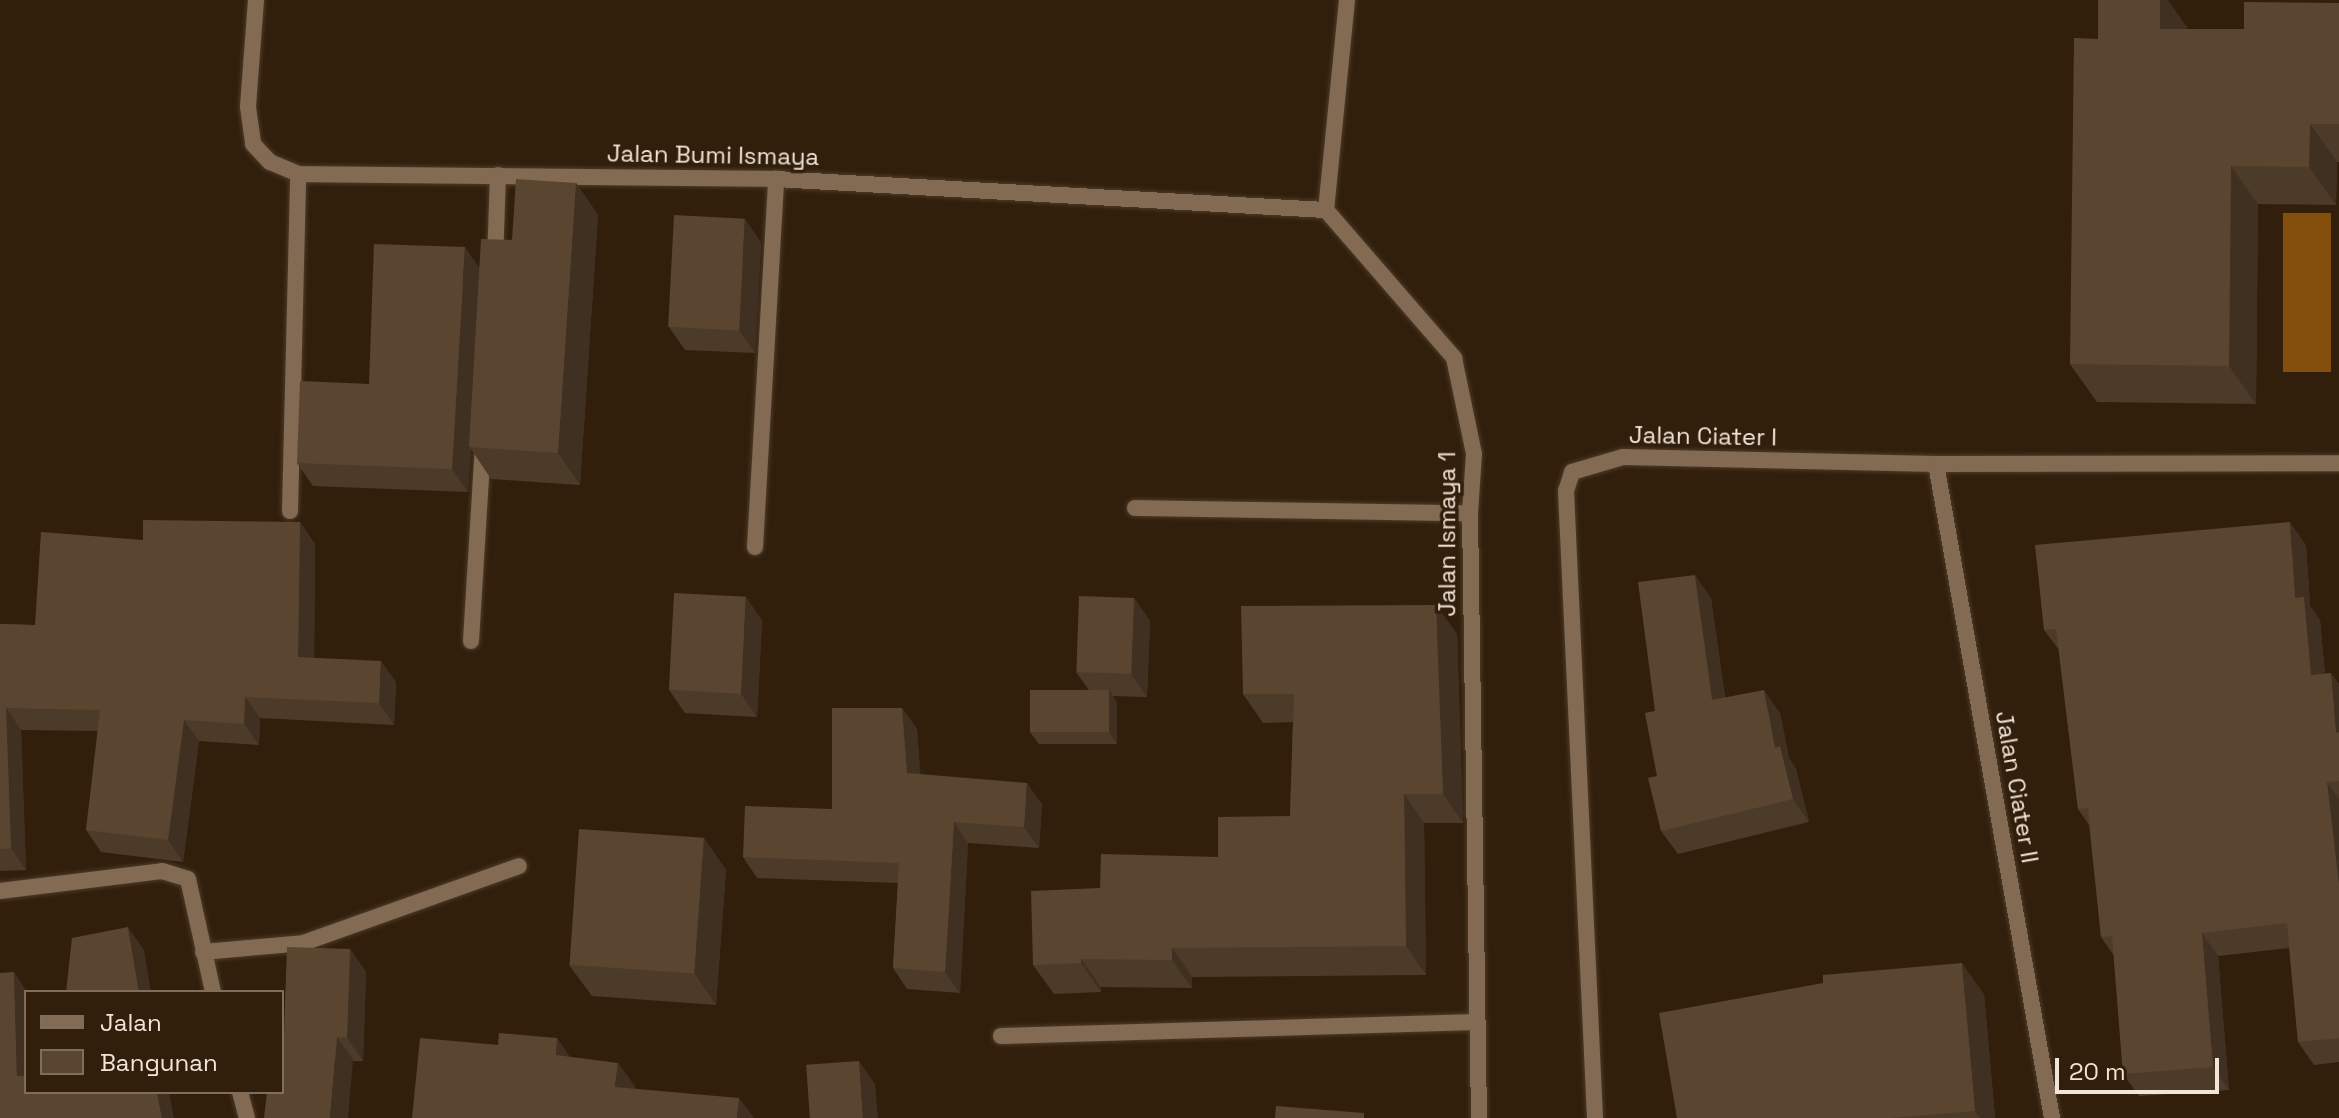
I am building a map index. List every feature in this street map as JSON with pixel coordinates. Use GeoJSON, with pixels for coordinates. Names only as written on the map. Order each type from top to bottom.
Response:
{"type":"FeatureCollection","features":[{"type":"Feature","properties":{"kind":"street","name":"Jalan Bumi Ismaya"},"geometry":{"type":"LineString","coordinates":[[256,0],[248,107],[253,144],[270,162],[298,174],[776,179],[1326,210]]}},
{"type":"Feature","properties":{"kind":"street"},"geometry":{"type":"LineString","coordinates":[[1326,210],[1347,0]]}},
{"type":"Feature","properties":{"kind":"street"},"geometry":{"type":"LineString","coordinates":[[290,511],[298,174]]}},
{"type":"Feature","properties":{"kind":"street"},"geometry":{"type":"LineString","coordinates":[[494,280],[498,175]]}},
{"type":"Feature","properties":{"kind":"street"},"geometry":{"type":"LineString","coordinates":[[755,547],[776,179]]}},
{"type":"Feature","properties":{"kind":"street","name":"Jalan Ismaya 1"},"geometry":{"type":"LineString","coordinates":[[1326,210],[1454,358],[1474,454],[1470,513],[1479,1118]]}},
{"type":"Feature","properties":{"kind":"street"},"geometry":{"type":"LineString","coordinates":[[471,641],[485,421]]}},
{"type":"Feature","properties":{"kind":"street","name":"Jalan Ciater I"},"geometry":{"type":"LineString","coordinates":[[1595,1118],[1566,491],[1572,472],[1623,457],[1936,464],[2339,463]]}},
{"type":"Feature","properties":{"kind":"street","name":"Jalan Ciater II"},"geometry":{"type":"LineString","coordinates":[[1936,464],[2052,1118]]}},
{"type":"Feature","properties":{"kind":"street"},"geometry":{"type":"LineString","coordinates":[[1135,508],[1470,513]]}},
{"type":"Feature","properties":{"kind":"street"},"geometry":{"type":"LineString","coordinates":[[203,952],[303,943],[519,866]]}},
{"type":"Feature","properties":{"kind":"street"},"geometry":{"type":"LineString","coordinates":[[0,891],[162,871],[188,879],[212,990]]}},
{"type":"Feature","properties":{"kind":"street"},"geometry":{"type":"LineString","coordinates":[[1001,1036],[1477,1022]]}},
{"type":"Feature","properties":{"kind":"street"},"geometry":{"type":"LineString","coordinates":[[241,1094],[247,1118]]}},
{"type":"Feature","properties":{"kind":"shaded area"},"geometry":{"type":"Polygon","coordinates":[[[2283,213],[2331,213],[2331,372],[2283,372],[2283,213]]]}},
{"type":"Feature","properties":{"kind":"building"},"geometry":{"type":"Polygon","coordinates":[[[2098,0],[2160,0],[2160,29],[2244,29],[2244,2],[2339,3],[2339,124],[2310,124],[2309,167],[2231,166],[2229,366],[2070,364],[2074,38],[2098,39],[2098,0]]]}},
{"type":"Feature","properties":{"kind":"building"},"geometry":{"type":"Polygon","coordinates":[[[516,179],[576,183],[558,453],[469,447],[481,239],[512,240],[516,179]]]}},
{"type":"Feature","properties":{"kind":"building"},"geometry":{"type":"Polygon","coordinates":[[[674,215],[745,219],[739,331],[668,327],[674,215]]]}},
{"type":"Feature","properties":{"kind":"building"},"geometry":{"type":"Polygon","coordinates":[[[374,244],[465,247],[452,469],[297,463],[300,381],[369,384],[374,244]]]}},
{"type":"Feature","properties":{"kind":"building"},"geometry":{"type":"Polygon","coordinates":[[[143,520],[300,522],[298,657],[381,661],[379,703],[245,697],[244,724],[184,720],[168,840],[86,830],[100,710],[6,708],[11,848],[0,849],[0,624],[35,625],[41,532],[143,540],[143,520]]]}},
{"type":"Feature","properties":{"kind":"building"},"geometry":{"type":"Polygon","coordinates":[[[2290,522],[2295,598],[2304,597],[2311,675],[2331,673],[2336,733],[2339,732],[2339,781],[2327,782],[2339,885],[2339,1038],[2298,1042],[2287,923],[2202,933],[2213,1067],[2123,1074],[2112,936],[2101,937],[2088,808],[2078,809],[2056,629],[2044,630],[2035,545],[2290,522]]]}},
{"type":"Feature","properties":{"kind":"building"},"geometry":{"type":"Polygon","coordinates":[[[1695,575],[1712,700],[1764,690],[1775,748],[1780,746],[1793,799],[1661,831],[1648,778],[1657,776],[1645,713],[1655,711],[1638,582],[1695,575]]]}},
{"type":"Feature","properties":{"kind":"building"},"geometry":{"type":"Polygon","coordinates":[[[674,593],[746,597],[741,694],[669,690],[674,593]]]}},
{"type":"Feature","properties":{"kind":"building"},"geometry":{"type":"Polygon","coordinates":[[[1079,596],[1134,598],[1131,674],[1076,672],[1079,596]]]}},
{"type":"Feature","properties":{"kind":"building"},"geometry":{"type":"Polygon","coordinates":[[[1436,605],[1443,794],[1404,794],[1406,946],[1172,948],[1172,960],[1081,959],[1081,963],[1033,965],[1031,891],[1100,888],[1101,854],[1218,857],[1218,817],[1290,816],[1294,694],[1243,694],[1241,606],[1436,605]]]}},
{"type":"Feature","properties":{"kind":"building"},"geometry":{"type":"Polygon","coordinates":[[[1030,690],[1109,690],[1109,732],[1030,732],[1030,690]]]}},
{"type":"Feature","properties":{"kind":"building"},"geometry":{"type":"Polygon","coordinates":[[[832,708],[902,708],[907,773],[1027,783],[1024,827],[954,822],[945,972],[893,968],[899,863],[743,857],[745,806],[832,809],[832,708]]]}},
{"type":"Feature","properties":{"kind":"building"},"geometry":{"type":"Polygon","coordinates":[[[579,829],[704,838],[694,973],[570,965],[579,829]]]}},
{"type":"Feature","properties":{"kind":"building"},"geometry":{"type":"Polygon","coordinates":[[[128,927],[139,990],[66,990],[72,938],[128,927]]]}},
{"type":"Feature","properties":{"kind":"building"},"geometry":{"type":"Polygon","coordinates":[[[287,947],[350,949],[347,1038],[337,1037],[330,1118],[264,1118],[267,1094],[284,1094],[287,947]]]}},
{"type":"Feature","properties":{"kind":"building"},"geometry":{"type":"Polygon","coordinates":[[[1962,963],[1975,1111],[1891,1118],[1677,1118],[1659,1013],[1823,983],[1823,975],[1962,963]]]}},
{"type":"Feature","properties":{"kind":"building"},"geometry":{"type":"Polygon","coordinates":[[[14,972],[17,1076],[24,1076],[24,1094],[157,1094],[162,1118],[0,1118],[0,973],[14,972]]]}},
{"type":"Feature","properties":{"kind":"building"},"geometry":{"type":"Polygon","coordinates":[[[499,1033],[557,1038],[556,1055],[618,1063],[615,1087],[739,1098],[737,1118],[412,1118],[420,1038],[498,1045],[499,1033]]]}},
{"type":"Feature","properties":{"kind":"building"},"geometry":{"type":"Polygon","coordinates":[[[859,1061],[863,1118],[810,1118],[806,1065],[859,1061]]]}},
{"type":"Feature","properties":{"kind":"building"},"geometry":{"type":"Polygon","coordinates":[[[1276,1106],[1364,1113],[1364,1118],[1275,1118],[1276,1106]]]}}]}
